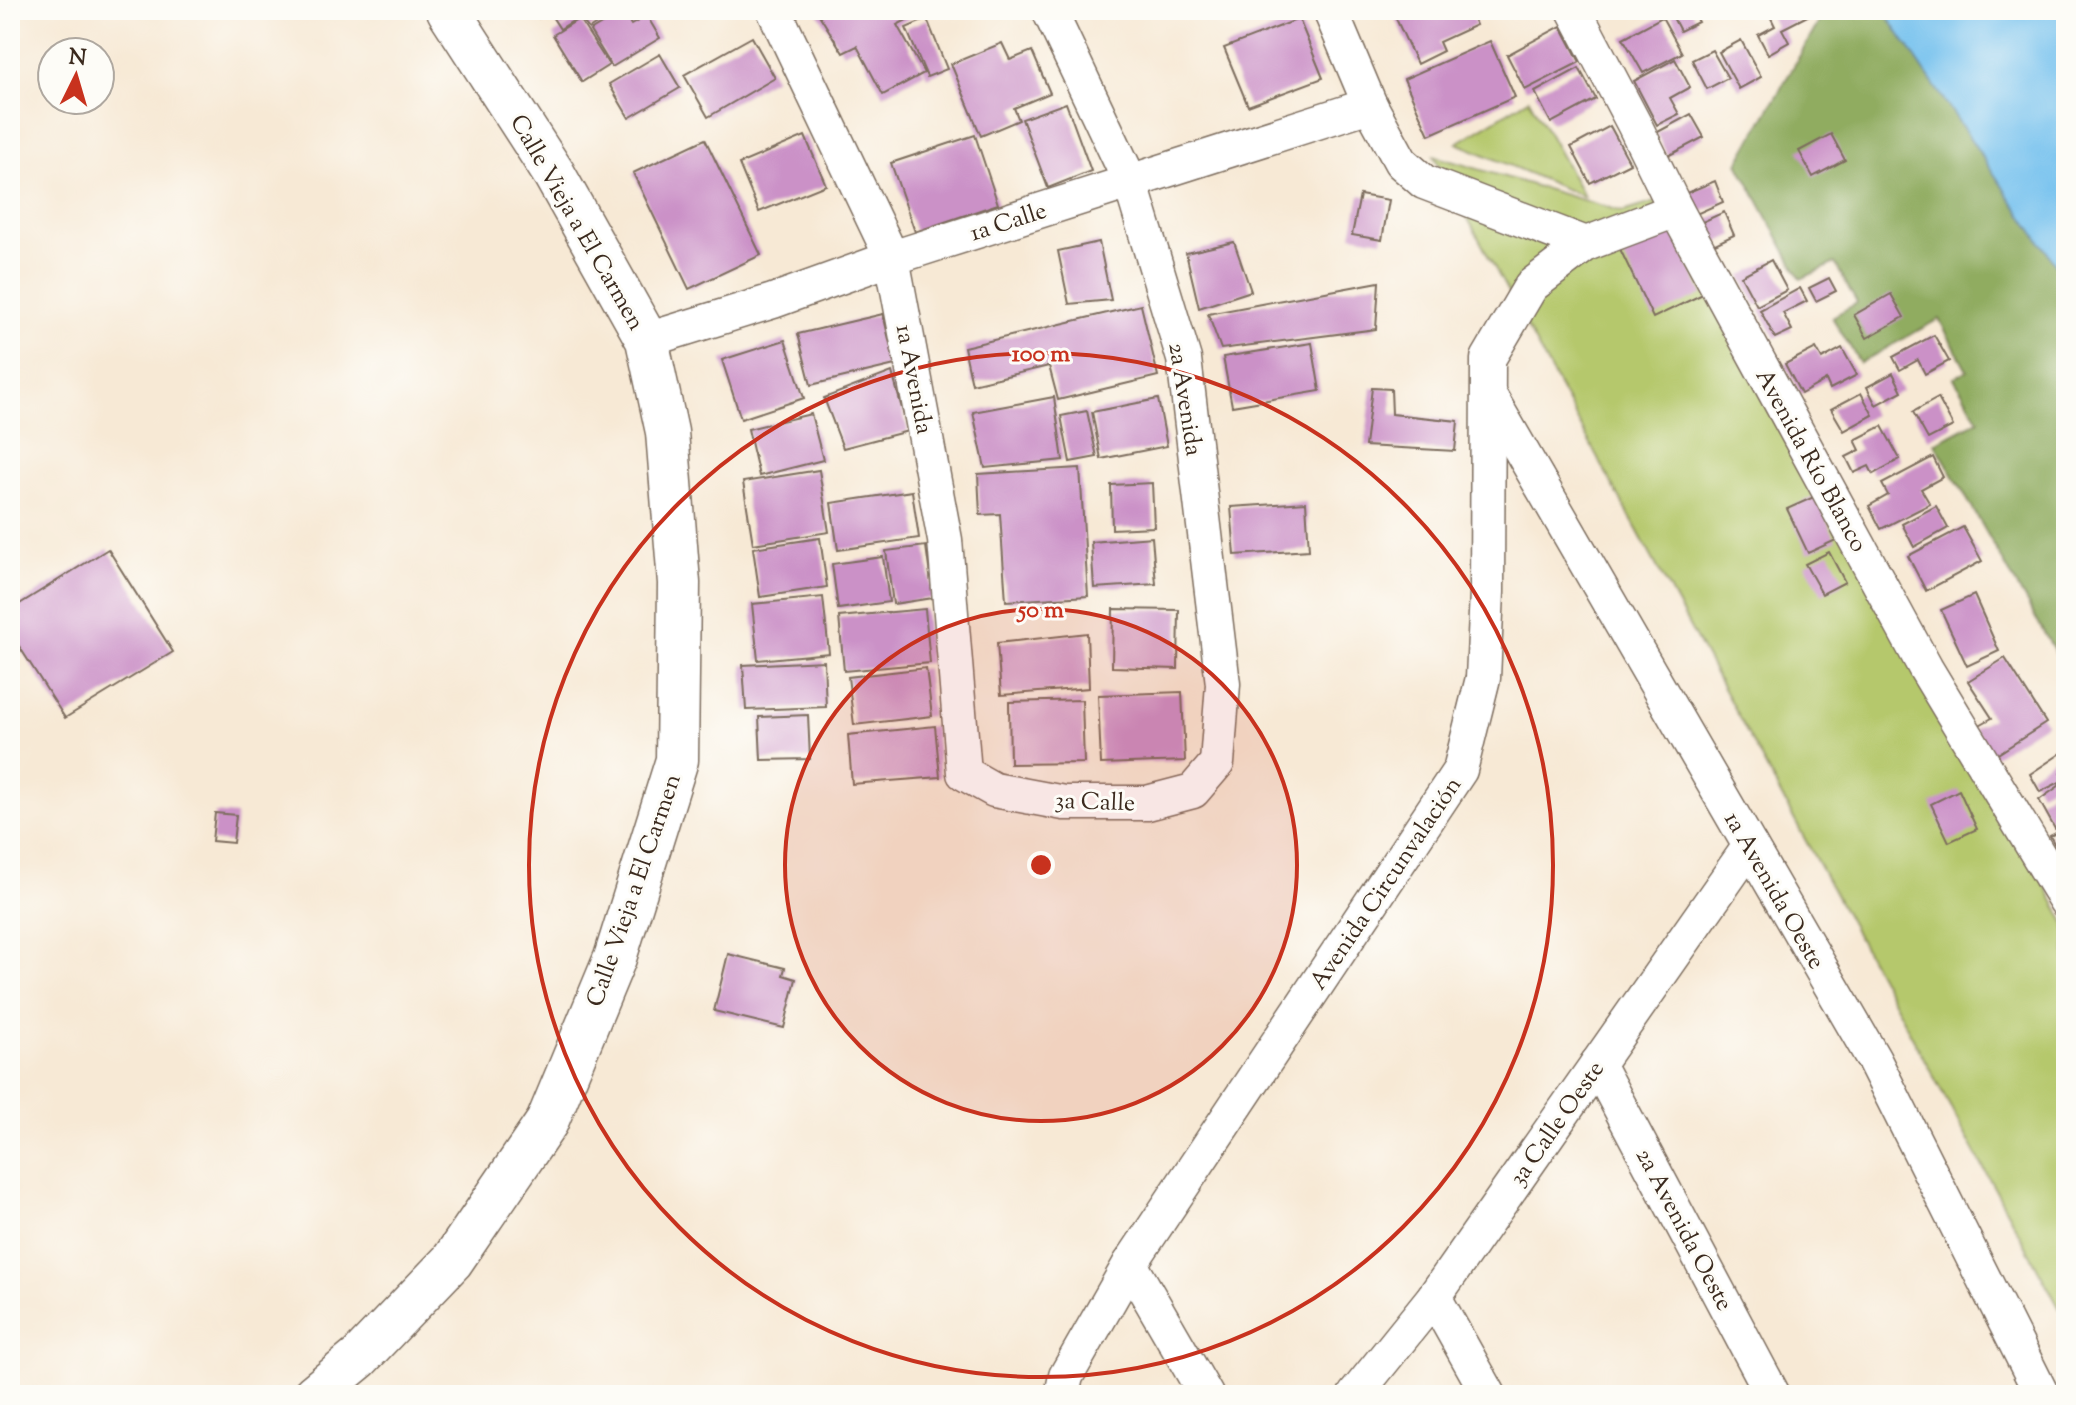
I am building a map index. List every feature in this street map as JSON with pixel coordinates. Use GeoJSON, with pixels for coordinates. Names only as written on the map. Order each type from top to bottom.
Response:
{"type":"FeatureCollection","features":[{"type":"Feature","properties":{"kind":"street","name":"Calle Vieja a El Carmen"},"geometry":{"type":"LineString","coordinates":[[314,1395],[359,1358],[452,1261],[547,1122],[615,958],[677,760],[679,583],[667,432],[647,340],[554,174],[448,10]]}},
{"type":"Feature","properties":{"kind":"street","name":"1a Avenida"},"geometry":{"type":"LineString","coordinates":[[774,10],[892,258],[945,540],[964,773]]}},
{"type":"Feature","properties":{"kind":"street","name":"2a Avenida"},"geometry":{"type":"LineString","coordinates":[[1049,10],[1130,181],[1184,359],[1223,684],[1217,763]]}},
{"type":"Feature","properties":{"kind":"street"},"geometry":{"type":"LineString","coordinates":[[1330,10],[1370,105],[1401,162],[1424,182],[1586,244]]}},
{"type":"Feature","properties":{"kind":"street","name":"Avenida Río Blanco"},"geometry":{"type":"LineString","coordinates":[[1574,10],[1676,210],[1926,669],[2066,901]]}},
{"type":"Feature","properties":{"kind":"street","name":"1a Calle"},"geometry":{"type":"LineString","coordinates":[[647,340],[1370,105]]}},
{"type":"Feature","properties":{"kind":"street","name":"Avenida Circunvalación"},"geometry":{"type":"LineString","coordinates":[[1062,1395],[1066,1376],[1130,1264],[1460,770],[1483,678],[1487,592],[1488,359],[1531,286],[1586,244],[1676,210]]}},
{"type":"Feature","properties":{"kind":"street","name":"1a Avenida Oeste"},"geometry":{"type":"LineString","coordinates":[[1489,395],[1874,1060],[2042,1395]]}},
{"type":"Feature","properties":{"kind":"street","name":"3a Calle"},"geometry":{"type":"LineString","coordinates":[[964,773],[994,790],[1064,803],[1147,803],[1193,791],[1217,763]]}},
{"type":"Feature","properties":{"kind":"street","name":"3a Calle Oeste"},"geometry":{"type":"LineString","coordinates":[[1355,1395],[1434,1297],[1750,846]]}},
{"type":"Feature","properties":{"kind":"street","name":"2a Avenida Oeste"},"geometry":{"type":"LineString","coordinates":[[1597,1064],[1773,1395]]}},
{"type":"Feature","properties":{"kind":"street"},"geometry":{"type":"LineString","coordinates":[[1130,1264],[1206,1395]]}},
{"type":"Feature","properties":{"kind":"street"},"geometry":{"type":"LineString","coordinates":[[1434,1297],[1489,1395]]}},
{"type":"Feature","properties":{"kind":"green space"},"geometry":{"type":"Polygon","coordinates":[[[1826,10],[1999,10],[2066,95],[2066,671],[1935,443],[1979,420],[1954,378],[1967,370],[1939,319],[1860,363],[1832,317],[1857,303],[1835,263],[1801,279],[1738,163],[1826,10]]]}},
{"type":"Feature","properties":{"kind":"green space"},"geometry":{"type":"Polygon","coordinates":[[[1529,99],[1584,197],[1457,143],[1529,99]]]}},
{"type":"Feature","properties":{"kind":"green space"},"geometry":{"type":"Polygon","coordinates":[[[1434,156],[1623,212],[1675,196],[2066,924],[2066,1320],[1434,156]]]}},
{"type":"Feature","properties":{"kind":"water"},"geometry":{"type":"Polygon","coordinates":[[[1883,10],[2066,10],[2066,280],[1883,10]]]}},
{"type":"Feature","properties":{"kind":"building"},"geometry":{"type":"Polygon","coordinates":[[[533,10],[550,10],[539,18],[533,10]]]}},
{"type":"Feature","properties":{"kind":"building"},"geometry":{"type":"Polygon","coordinates":[[[558,10],[617,10],[589,29],[579,17],[560,29],[551,15],[558,10]]]}},
{"type":"Feature","properties":{"kind":"building"},"geometry":{"type":"Polygon","coordinates":[[[823,10],[919,10],[920,13],[897,25],[924,73],[883,95],[857,46],[843,53],[818,13],[823,10]]]}},
{"type":"Feature","properties":{"kind":"building"},"geometry":{"type":"Polygon","coordinates":[[[1392,10],[1469,10],[1476,25],[1439,42],[1443,51],[1417,64],[1392,10]]]}},
{"type":"Feature","properties":{"kind":"building"},"geometry":{"type":"Polygon","coordinates":[[[1669,10],[1691,10],[1698,22],[1680,31],[1669,10]]]}},
{"type":"Feature","properties":{"kind":"building"},"geometry":{"type":"Polygon","coordinates":[[[1819,10],[1782,29],[1789,42],[1768,54],[1758,35],[1775,26],[1768,12],[1819,10]]]}},
{"type":"Feature","properties":{"kind":"building"},"geometry":{"type":"Polygon","coordinates":[[[623,11],[631,25],[647,16],[660,38],[612,67],[590,31],[623,11]]]}},
{"type":"Feature","properties":{"kind":"building"},"geometry":{"type":"Polygon","coordinates":[[[1662,17],[1682,53],[1643,73],[1623,38],[1662,17]]]}},
{"type":"Feature","properties":{"kind":"building"},"geometry":{"type":"Polygon","coordinates":[[[579,19],[609,65],[582,82],[553,35],[579,19]]]}},
{"type":"Feature","properties":{"kind":"building"},"geometry":{"type":"Polygon","coordinates":[[[927,19],[947,69],[927,77],[906,28],[927,19]]]}},
{"type":"Feature","properties":{"kind":"building"},"geometry":{"type":"Polygon","coordinates":[[[1299,19],[1323,78],[1248,106],[1224,48],[1299,19]]]}},
{"type":"Feature","properties":{"kind":"building"},"geometry":{"type":"Polygon","coordinates":[[[1561,26],[1580,62],[1525,90],[1507,55],[1561,26]]]}},
{"type":"Feature","properties":{"kind":"building"},"geometry":{"type":"Polygon","coordinates":[[[752,37],[775,78],[708,117],[684,75],[752,37]]]}},
{"type":"Feature","properties":{"kind":"building"},"geometry":{"type":"Polygon","coordinates":[[[1741,40],[1761,77],[1739,89],[1719,52],[1741,40]]]}},
{"type":"Feature","properties":{"kind":"building"},"geometry":{"type":"Polygon","coordinates":[[[1490,41],[1515,97],[1429,135],[1404,79],[1490,41]]]}},
{"type":"Feature","properties":{"kind":"building"},"geometry":{"type":"Polygon","coordinates":[[[1002,43],[1010,60],[1032,51],[1050,93],[1014,108],[1019,120],[981,136],[951,64],[1002,43]]]}},
{"type":"Feature","properties":{"kind":"building"},"geometry":{"type":"Polygon","coordinates":[[[1712,50],[1728,78],[1707,89],[1692,60],[1712,50]]]}},
{"type":"Feature","properties":{"kind":"building"},"geometry":{"type":"Polygon","coordinates":[[[660,54],[680,88],[629,118],[609,84],[660,54]]]}},
{"type":"Feature","properties":{"kind":"building"},"geometry":{"type":"Polygon","coordinates":[[[1675,59],[1690,87],[1670,98],[1679,114],[1657,125],[1634,81],[1675,59]]]}},
{"type":"Feature","properties":{"kind":"building"},"geometry":{"type":"Polygon","coordinates":[[[1579,68],[1596,99],[1551,123],[1535,92],[1579,68]]]}},
{"type":"Feature","properties":{"kind":"building"},"geometry":{"type":"Polygon","coordinates":[[[1066,103],[1091,171],[1048,188],[1022,119],[1066,103]]]}},
{"type":"Feature","properties":{"kind":"building"},"geometry":{"type":"Polygon","coordinates":[[[1691,114],[1704,137],[1668,156],[1656,133],[1691,114]]]}},
{"type":"Feature","properties":{"kind":"building"},"geometry":{"type":"Polygon","coordinates":[[[1610,126],[1630,163],[1590,183],[1571,147],[1610,126]]]}},
{"type":"Feature","properties":{"kind":"building"},"geometry":{"type":"Polygon","coordinates":[[[1831,134],[1845,160],[1813,177],[1799,151],[1831,134]]]}},
{"type":"Feature","properties":{"kind":"building"},"geometry":{"type":"Polygon","coordinates":[[[975,135],[998,204],[915,232],[891,163],[975,135]]]}},
{"type":"Feature","properties":{"kind":"building"},"geometry":{"type":"Polygon","coordinates":[[[805,136],[826,185],[759,212],[739,164],[805,136]]]}},
{"type":"Feature","properties":{"kind":"building"},"geometry":{"type":"Polygon","coordinates":[[[705,139],[761,255],[689,289],[633,173],[705,139]]]}},
{"type":"Feature","properties":{"kind":"building"},"geometry":{"type":"Polygon","coordinates":[[[1715,181],[1723,202],[1694,215],[1684,194],[1715,181]]]}},
{"type":"Feature","properties":{"kind":"building"},"geometry":{"type":"Polygon","coordinates":[[[1360,195],[1389,200],[1382,240],[1352,235],[1360,195]]]}},
{"type":"Feature","properties":{"kind":"building"},"geometry":{"type":"Polygon","coordinates":[[[1724,212],[1734,235],[1711,246],[1700,223],[1724,212]]]}},
{"type":"Feature","properties":{"kind":"building"},"geometry":{"type":"Polygon","coordinates":[[[1670,225],[1703,294],[1653,318],[1620,249],[1670,225]]]}},
{"type":"Feature","properties":{"kind":"building"},"geometry":{"type":"Polygon","coordinates":[[[1099,242],[1111,300],[1069,304],[1058,251],[1099,242]]]}},
{"type":"Feature","properties":{"kind":"building"},"geometry":{"type":"Polygon","coordinates":[[[1234,242],[1251,291],[1199,308],[1186,253],[1234,242]]]}},
{"type":"Feature","properties":{"kind":"building"},"geometry":{"type":"Polygon","coordinates":[[[1771,260],[1787,290],[1757,306],[1741,276],[1771,260]]]}},
{"type":"Feature","properties":{"kind":"building"},"geometry":{"type":"Polygon","coordinates":[[[1829,278],[1836,291],[1816,301],[1809,288],[1829,278]]]}},
{"type":"Feature","properties":{"kind":"building"},"geometry":{"type":"Polygon","coordinates":[[[1379,282],[1376,329],[1221,349],[1208,314],[1379,282]]]}},
{"type":"Feature","properties":{"kind":"building"},"geometry":{"type":"Polygon","coordinates":[[[1800,288],[1807,301],[1783,313],[1792,330],[1775,338],[1760,310],[1800,288]]]}},
{"type":"Feature","properties":{"kind":"building"},"geometry":{"type":"Polygon","coordinates":[[[1891,294],[1904,317],[1867,338],[1854,315],[1891,294]]]}},
{"type":"Feature","properties":{"kind":"building"},"geometry":{"type":"Polygon","coordinates":[[[1141,305],[1158,376],[1058,400],[1049,366],[972,384],[964,347],[1141,305]]]}},
{"type":"Feature","properties":{"kind":"building"},"geometry":{"type":"Polygon","coordinates":[[[883,314],[895,365],[811,385],[798,334],[883,314]]]}},
{"type":"Feature","properties":{"kind":"building"},"geometry":{"type":"Polygon","coordinates":[[[1934,335],[1949,361],[1925,374],[1918,360],[1900,370],[1893,357],[1934,335]]]}},
{"type":"Feature","properties":{"kind":"building"},"geometry":{"type":"Polygon","coordinates":[[[785,340],[804,398],[741,419],[722,360],[785,340]]]}},
{"type":"Feature","properties":{"kind":"building"},"geometry":{"type":"Polygon","coordinates":[[[1312,343],[1320,391],[1232,406],[1223,357],[1312,343]]]}},
{"type":"Feature","properties":{"kind":"building"},"geometry":{"type":"Polygon","coordinates":[[[1816,348],[1822,359],[1842,348],[1857,375],[1830,389],[1826,380],[1801,394],[1785,364],[1816,348]]]}},
{"type":"Feature","properties":{"kind":"building"},"geometry":{"type":"Polygon","coordinates":[[[892,372],[908,431],[843,448],[824,398],[892,372]]]}},
{"type":"Feature","properties":{"kind":"building"},"geometry":{"type":"Polygon","coordinates":[[[1893,373],[1902,391],[1876,405],[1867,387],[1893,373]]]}},
{"type":"Feature","properties":{"kind":"building"},"geometry":{"type":"Polygon","coordinates":[[[1372,388],[1391,389],[1392,414],[1458,421],[1455,451],[1365,446],[1372,388]]]}},
{"type":"Feature","properties":{"kind":"building"},"geometry":{"type":"Polygon","coordinates":[[[1861,393],[1873,415],[1844,431],[1831,409],[1861,393]]]}},
{"type":"Feature","properties":{"kind":"building"},"geometry":{"type":"Polygon","coordinates":[[[1054,397],[1063,460],[985,468],[973,412],[1054,397]]]}},
{"type":"Feature","properties":{"kind":"building"},"geometry":{"type":"Polygon","coordinates":[[[1938,398],[1953,426],[1928,439],[1913,412],[1938,398]]]}},
{"type":"Feature","properties":{"kind":"building"},"geometry":{"type":"Polygon","coordinates":[[[1158,399],[1167,446],[1101,459],[1092,412],[1158,399]]]}},
{"type":"Feature","properties":{"kind":"building"},"geometry":{"type":"Polygon","coordinates":[[[1087,411],[1097,457],[1070,462],[1061,416],[1087,411]]]}},
{"type":"Feature","properties":{"kind":"building"},"geometry":{"type":"Polygon","coordinates":[[[811,414],[823,460],[759,476],[748,429],[811,414]]]}},
{"type":"Feature","properties":{"kind":"building"},"geometry":{"type":"Polygon","coordinates":[[[1882,426],[1900,459],[1873,474],[1869,466],[1854,473],[1846,457],[1860,450],[1855,440],[1882,426]]]}},
{"type":"Feature","properties":{"kind":"building"},"geometry":{"type":"Polygon","coordinates":[[[1933,457],[1943,477],[1921,489],[1930,504],[1881,529],[1869,506],[1888,495],[1882,484],[1933,457]]]}},
{"type":"Feature","properties":{"kind":"building"},"geometry":{"type":"Polygon","coordinates":[[[1080,468],[1088,596],[1006,601],[1000,514],[980,515],[978,474],[1080,468]]]}},
{"type":"Feature","properties":{"kind":"building"},"geometry":{"type":"Polygon","coordinates":[[[819,470],[829,532],[753,544],[743,482],[819,470]]]}},
{"type":"Feature","properties":{"kind":"building"},"geometry":{"type":"Polygon","coordinates":[[[1152,483],[1154,527],[1112,529],[1111,485],[1152,483]]]}},
{"type":"Feature","properties":{"kind":"building"},"geometry":{"type":"Polygon","coordinates":[[[912,491],[919,538],[838,550],[831,503],[912,491]]]}},
{"type":"Feature","properties":{"kind":"building"},"geometry":{"type":"Polygon","coordinates":[[[1816,496],[1836,540],[1808,553],[1787,509],[1816,496]]]}},
{"type":"Feature","properties":{"kind":"building"},"geometry":{"type":"Polygon","coordinates":[[[1306,502],[1309,550],[1235,555],[1231,507],[1306,502]]]}},
{"type":"Feature","properties":{"kind":"building"},"geometry":{"type":"Polygon","coordinates":[[[1936,506],[1948,528],[1914,547],[1902,524],[1936,506]]]}},
{"type":"Feature","properties":{"kind":"building"},"geometry":{"type":"Polygon","coordinates":[[[1963,527],[1982,561],[1926,591],[1908,556],[1963,527]]]}},
{"type":"Feature","properties":{"kind":"building"},"geometry":{"type":"Polygon","coordinates":[[[1152,537],[1156,584],[1094,588],[1091,542],[1152,537]]]}},
{"type":"Feature","properties":{"kind":"building"},"geometry":{"type":"Polygon","coordinates":[[[820,538],[827,587],[760,597],[753,548],[820,538]]]}},
{"type":"Feature","properties":{"kind":"building"},"geometry":{"type":"Polygon","coordinates":[[[926,546],[933,598],[893,604],[886,551],[926,546]]]}},
{"type":"Feature","properties":{"kind":"building"},"geometry":{"type":"Polygon","coordinates":[[[108,549],[173,652],[65,718],[10,632],[10,610],[108,549]]]}},
{"type":"Feature","properties":{"kind":"building"},"geometry":{"type":"Polygon","coordinates":[[[1829,552],[1845,582],[1822,594],[1805,564],[1829,552]]]}},
{"type":"Feature","properties":{"kind":"building"},"geometry":{"type":"Polygon","coordinates":[[[883,557],[889,602],[838,609],[832,564],[883,557]]]}},
{"type":"Feature","properties":{"kind":"building"},"geometry":{"type":"Polygon","coordinates":[[[1974,595],[1999,651],[1967,666],[1941,610],[1974,595]]]}},
{"type":"Feature","properties":{"kind":"building"},"geometry":{"type":"Polygon","coordinates":[[[823,597],[829,653],[758,660],[752,604],[823,597]]]}},
{"type":"Feature","properties":{"kind":"building"},"geometry":{"type":"Polygon","coordinates":[[[925,609],[930,663],[844,671],[839,617],[925,609]]]}},
{"type":"Feature","properties":{"kind":"building"},"geometry":{"type":"Polygon","coordinates":[[[1113,609],[1179,610],[1178,669],[1112,667],[1113,609]]]}},
{"type":"Feature","properties":{"kind":"building"},"geometry":{"type":"Polygon","coordinates":[[[1087,633],[1089,688],[1001,695],[997,643],[1087,633]]]}},
{"type":"Feature","properties":{"kind":"building"},"geometry":{"type":"Polygon","coordinates":[[[2005,658],[2046,723],[1993,757],[1974,728],[1992,718],[1968,681],[2005,658]]]}},
{"type":"Feature","properties":{"kind":"building"},"geometry":{"type":"Polygon","coordinates":[[[824,661],[826,707],[746,710],[743,665],[824,661]]]}},
{"type":"Feature","properties":{"kind":"building"},"geometry":{"type":"Polygon","coordinates":[[[926,668],[932,716],[854,725],[848,677],[926,668]]]}},
{"type":"Feature","properties":{"kind":"building"},"geometry":{"type":"Polygon","coordinates":[[[1182,692],[1185,761],[1101,764],[1098,695],[1182,692]]]}},
{"type":"Feature","properties":{"kind":"building"},"geometry":{"type":"Polygon","coordinates":[[[1082,700],[1084,763],[1010,764],[1009,702],[1082,700]]]}},
{"type":"Feature","properties":{"kind":"building"},"geometry":{"type":"Polygon","coordinates":[[[808,715],[810,759],[761,760],[759,717],[808,715]]]}},
{"type":"Feature","properties":{"kind":"building"},"geometry":{"type":"Polygon","coordinates":[[[935,726],[940,777],[852,784],[848,735],[935,726]]]}},
{"type":"Feature","properties":{"kind":"building"},"geometry":{"type":"Polygon","coordinates":[[[2066,750],[2066,769],[2061,773],[2064,780],[2040,792],[2030,774],[2066,750]]]}},
{"type":"Feature","properties":{"kind":"building"},"geometry":{"type":"Polygon","coordinates":[[[2066,781],[2066,823],[2055,829],[2039,800],[2066,781]]]}},
{"type":"Feature","properties":{"kind":"building"},"geometry":{"type":"Polygon","coordinates":[[[1959,790],[1977,829],[1949,842],[1931,804],[1959,790]]]}},
{"type":"Feature","properties":{"kind":"building"},"geometry":{"type":"Polygon","coordinates":[[[215,813],[236,815],[233,843],[212,841],[215,813]]]}},
{"type":"Feature","properties":{"kind":"building"},"geometry":{"type":"Polygon","coordinates":[[[2066,828],[2066,865],[2050,836],[2066,828]]]}},
{"type":"Feature","properties":{"kind":"building"},"geometry":{"type":"Polygon","coordinates":[[[728,954],[785,968],[783,975],[796,979],[784,1028],[714,1011],[728,954]]]}}]}
